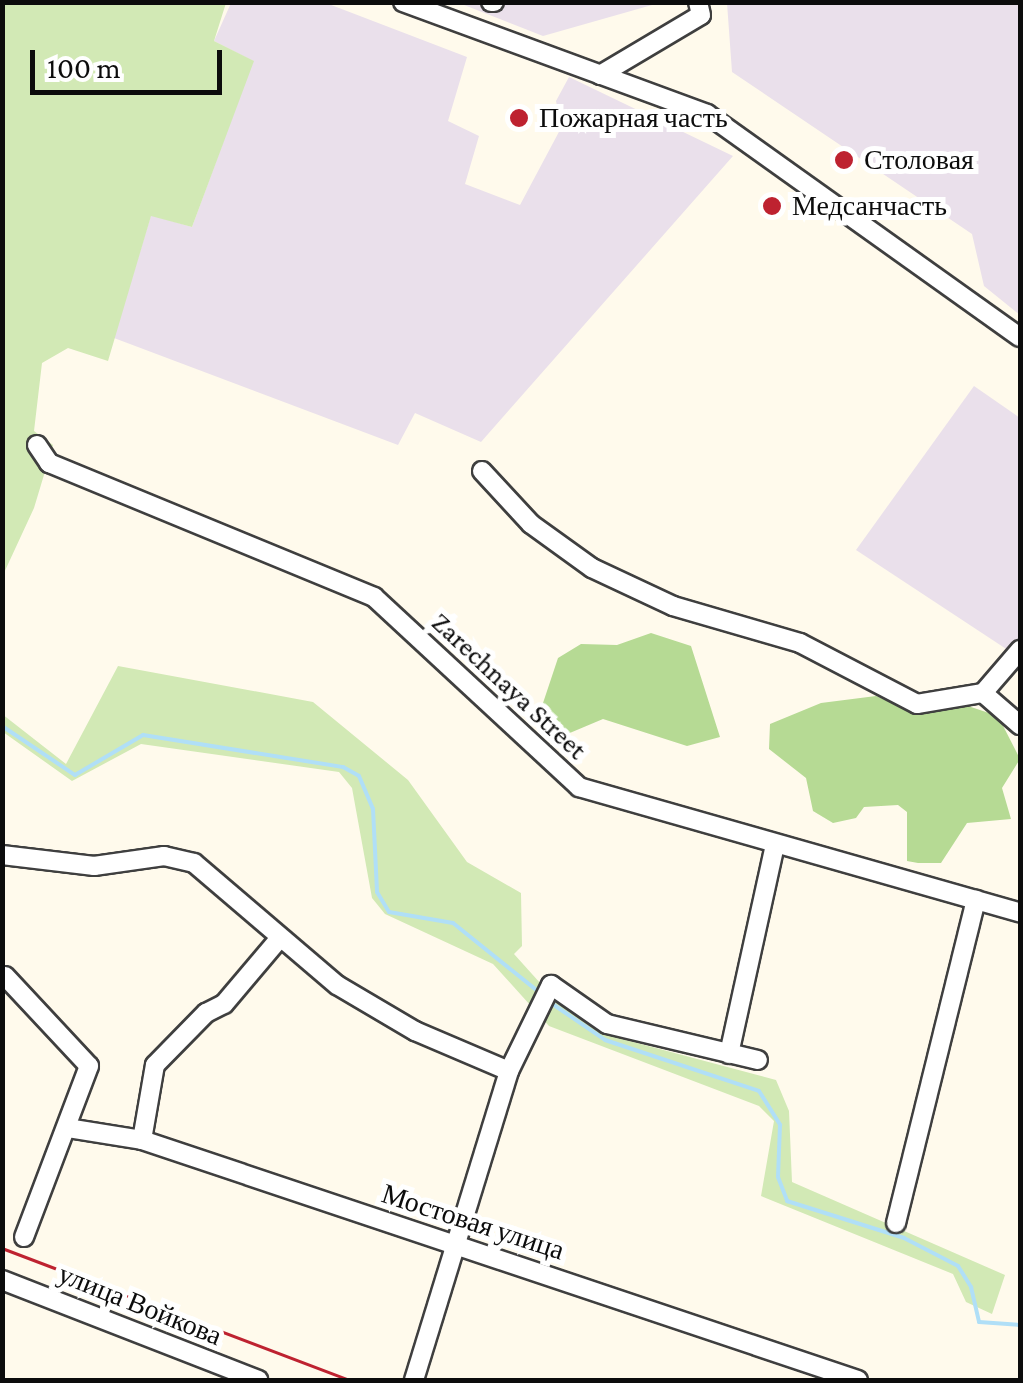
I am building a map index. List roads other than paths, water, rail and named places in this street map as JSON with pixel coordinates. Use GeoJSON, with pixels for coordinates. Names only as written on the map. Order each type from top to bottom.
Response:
{"type":"FeatureCollection","features":[{"type":"Feature","properties":{"kind":"street"},"geometry":{"type":"LineString","coordinates":[[402,2],[707,114],[760,146],[1020,337]]}},
{"type":"Feature","properties":{"kind":"street"},"geometry":{"type":"LineString","coordinates":[[600,75],[701,14],[698,2]]}},
{"type":"Feature","properties":{"kind":"street","name":"Zarechnaya Street"},"geometry":{"type":"LineString","coordinates":[[37,445],[49,463],[374,598],[579,787],[1020,913]]}},
{"type":"Feature","properties":{"kind":"street"},"geometry":{"type":"LineString","coordinates":[[482,471],[532,524],[592,568],[673,606],[747,633],[800,642],[917,704],[983,693],[1020,650]]}},
{"type":"Feature","properties":{"kind":"street"},"geometry":{"type":"LineString","coordinates":[[983,693],[1020,726]]}},
{"type":"Feature","properties":{"kind":"street"},"geometry":{"type":"LineString","coordinates":[[729,1054],[775,844]]}},
{"type":"Feature","properties":{"kind":"street"},"geometry":{"type":"LineString","coordinates":[[2,854],[94,866],[164,856],[194,864],[279,939],[384,1013],[509,1071]]}},
{"type":"Feature","properties":{"kind":"street"},"geometry":{"type":"LineString","coordinates":[[896,1223],[976,900]]}},
{"type":"Feature","properties":{"kind":"street"},"geometry":{"type":"LineString","coordinates":[[142,1140],[155,1064],[206,1012],[224,1004],[279,939]]}},
{"type":"Feature","properties":{"kind":"street"},"geometry":{"type":"LineString","coordinates":[[5,976],[89,1066],[24,1238]]}},
{"type":"Feature","properties":{"kind":"street"},"geometry":{"type":"LineString","coordinates":[[414,1380],[509,1071],[550,984],[606,1024],[758,1060]]}},
{"type":"Feature","properties":{"kind":"street","name":"Мостовая улица"},"geometry":{"type":"LineString","coordinates":[[68,1128],[142,1140],[858,1380]]}},
{"type":"Feature","properties":{"kind":"street","name":"улица Войкова"},"geometry":{"type":"LineString","coordinates":[[2,1280],[258,1380]]}},
{"type":"Feature","properties":{"kind":"waterway"},"geometry":{"type":"LineString","coordinates":[[2,726],[75,775],[143,735],[343,767],[359,776],[373,809],[377,892],[389,912],[453,923],[540,993]]}},
{"type":"Feature","properties":{"kind":"waterway"},"geometry":{"type":"LineString","coordinates":[[551,1003],[605,1040],[759,1091],[780,1125],[778,1177],[787,1201],[904,1238],[958,1266],[971,1287],[979,1322],[1020,1325]]}},
{"type":"Feature","properties":{"kind":"tram line"},"geometry":{"type":"LineString","coordinates":[[2,1248],[349,1380]]}},
{"type":"Feature","properties":{"kind":"place","name":"Пожарная часть"},"geometry":{"type":"Point","coordinates":[519,118]}},
{"type":"Feature","properties":{"kind":"place","name":"Столовая"},"geometry":{"type":"Point","coordinates":[844,160]}},
{"type":"Feature","properties":{"kind":"place","name":"Медсанчасть"},"geometry":{"type":"Point","coordinates":[772,206]}}]}
